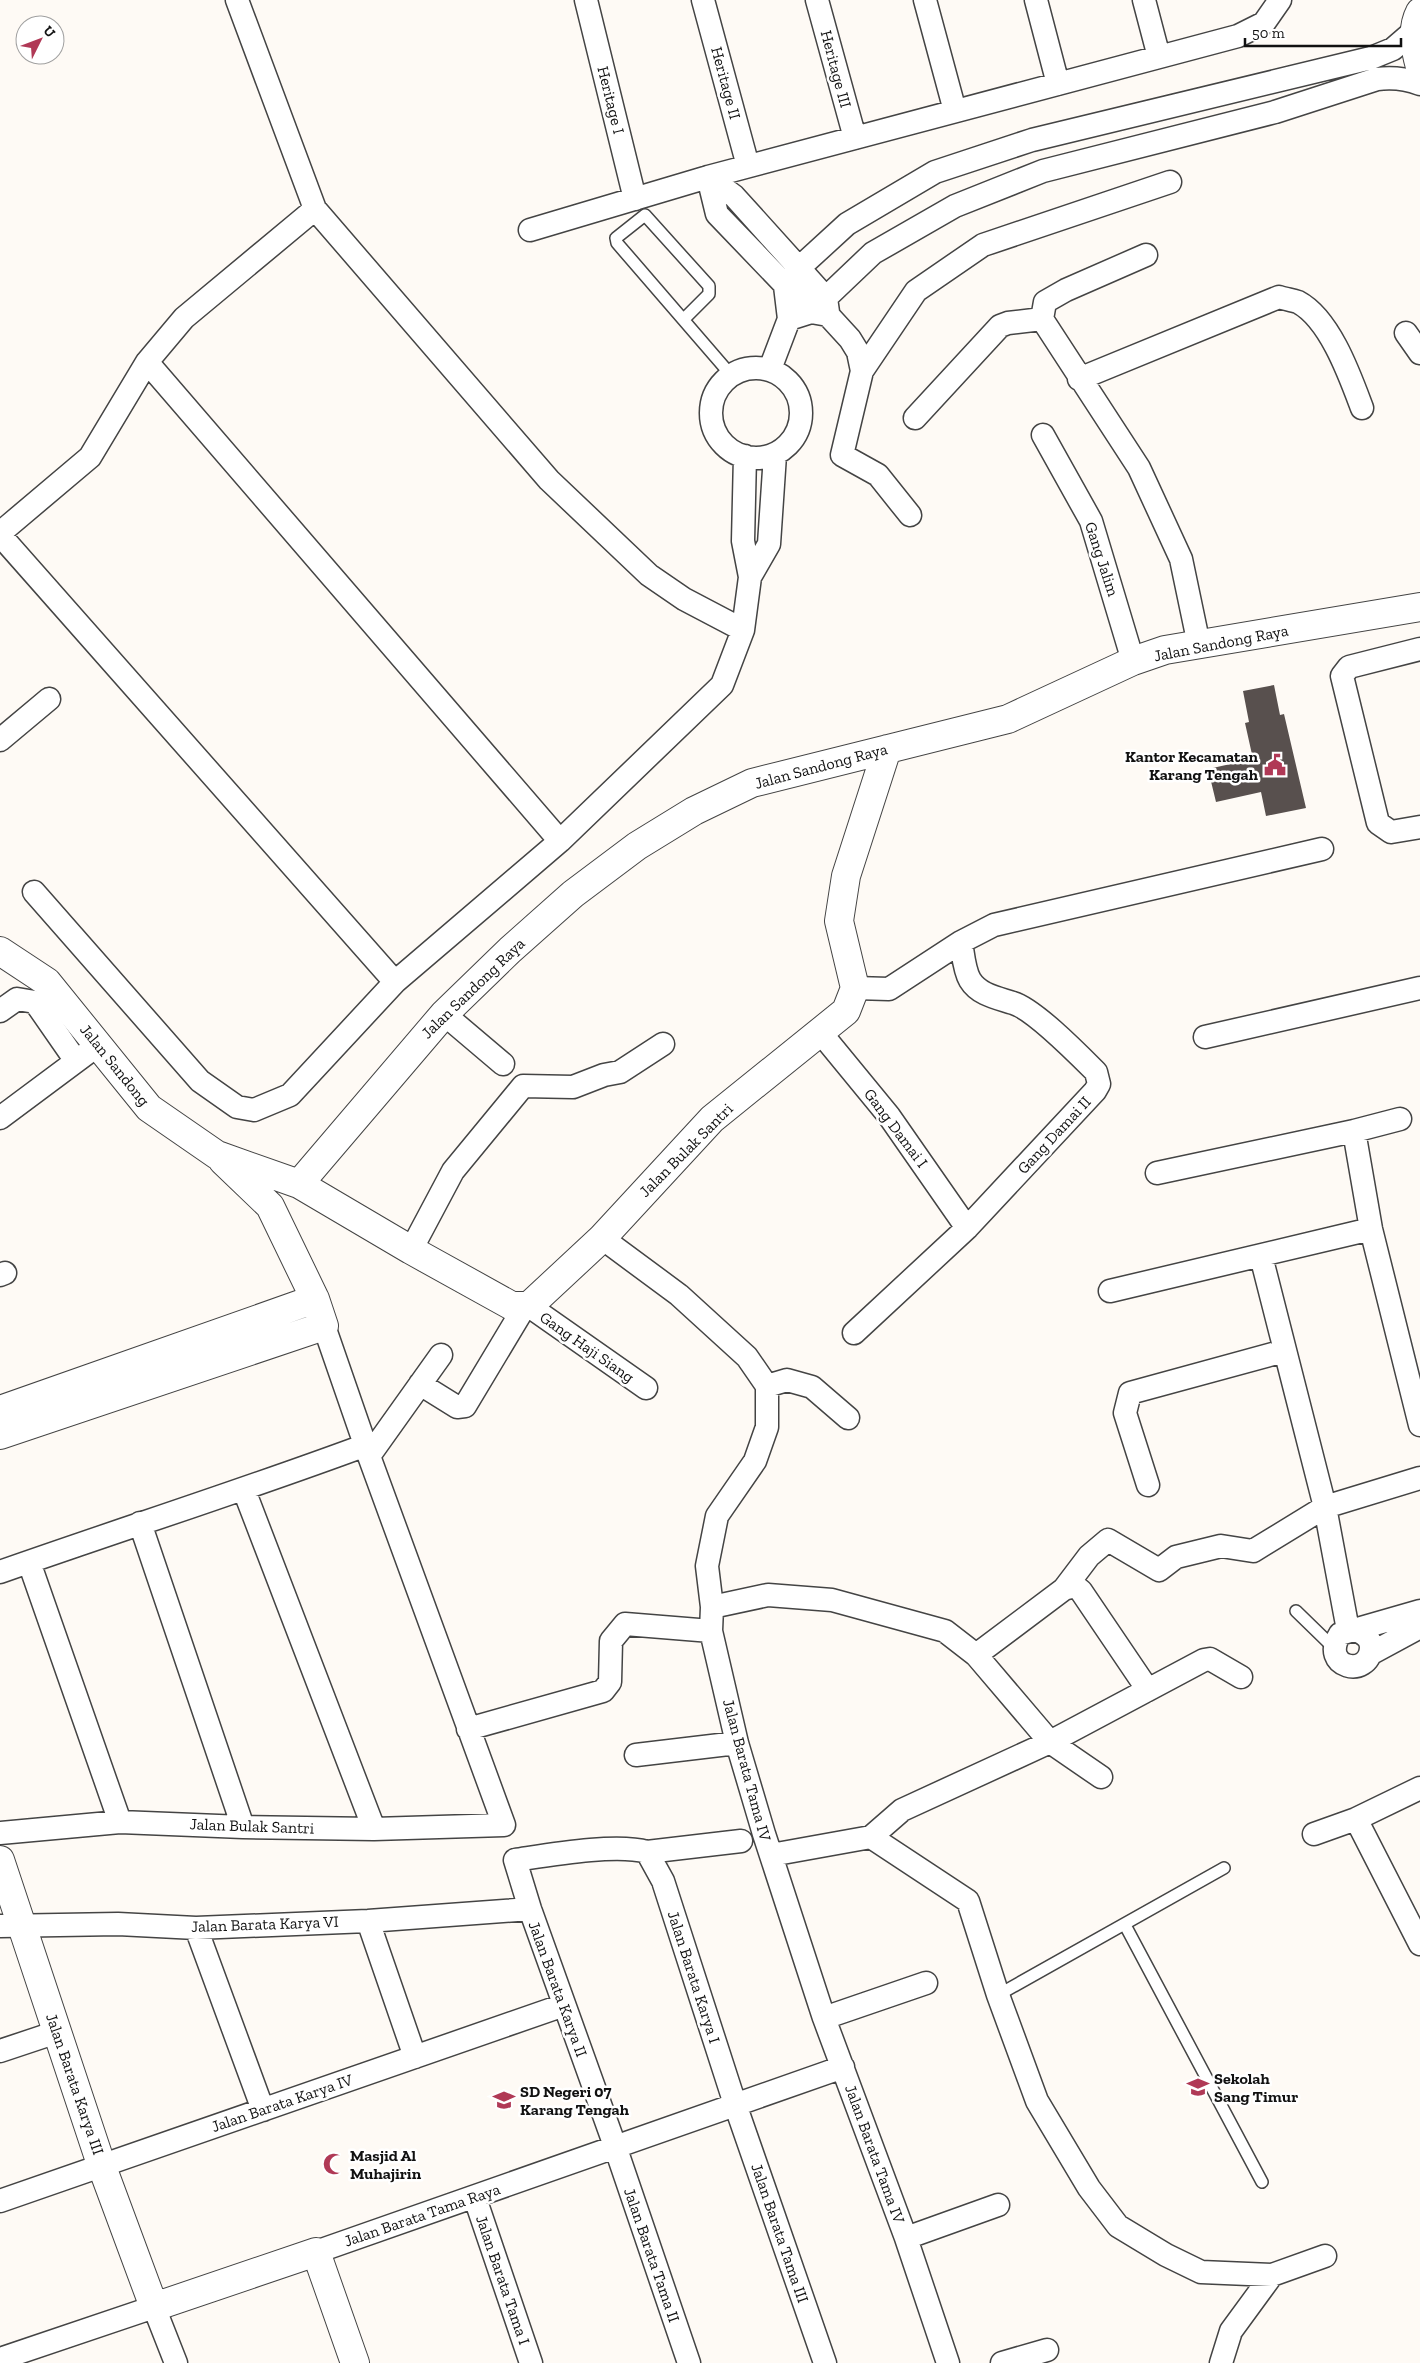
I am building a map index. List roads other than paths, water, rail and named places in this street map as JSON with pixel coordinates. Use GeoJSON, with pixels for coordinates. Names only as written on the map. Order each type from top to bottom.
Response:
{"type":"FeatureCollection","features":[{"type":"Feature","properties":{"kind":"street"},"geometry":{"type":"LineString","coordinates":[[237,0],[315,209],[549,480],[649,575],[684,599],[743,630]]}},
{"type":"Feature","properties":{"kind":"street","name":"Heritage I"},"geometry":{"type":"LineString","coordinates":[[586,0],[635,199]]}},
{"type":"Feature","properties":{"kind":"street","name":"Heritage II"},"geometry":{"type":"LineString","coordinates":[[703,0],[748,166]]}},
{"type":"Feature","properties":{"kind":"street","name":"Heritage III"},"geometry":{"type":"LineString","coordinates":[[817,0],[855,138]]}},
{"type":"Feature","properties":{"kind":"street"},"geometry":{"type":"LineString","coordinates":[[925,0],[955,111]]}},
{"type":"Feature","properties":{"kind":"street"},"geometry":{"type":"LineString","coordinates":[[1036,0],[1058,84]]}},
{"type":"Feature","properties":{"kind":"street"},"geometry":{"type":"LineString","coordinates":[[1144,0],[1159,57]]}},
{"type":"Feature","properties":{"kind":"street"},"geometry":{"type":"LineString","coordinates":[[1259,0],[1264,23]]}},
{"type":"Feature","properties":{"kind":"street"},"geometry":{"type":"LineString","coordinates":[[530,230],[748,166],[1238,36],[1264,23],[1280,0]]}},
{"type":"Feature","properties":{"kind":"street"},"geometry":{"type":"LineString","coordinates":[[1416,15],[1415,51],[1420,67]]}},
{"type":"Feature","properties":{"kind":"street"},"geometry":{"type":"LineString","coordinates":[[770,369],[789,319],[792,277],[847,224],[935,172],[1032,140],[1382,54],[1403,42],[1416,15]]}},
{"type":"Feature","properties":{"kind":"street"},"geometry":{"type":"LineString","coordinates":[[789,319],[822,308],[873,253],[955,206],[1043,171],[1275,112],[1377,79],[1392,77],[1407,79],[1420,84]]}},
{"type":"Feature","properties":{"kind":"street"},"geometry":{"type":"LineString","coordinates":[[1269,82],[1275,112]]}},
{"type":"Feature","properties":{"kind":"street"},"geometry":{"type":"LineString","coordinates":[[708,177],[734,196],[792,277],[850,338],[858,352],[862,371]]}},
{"type":"Feature","properties":{"kind":"street"},"geometry":{"type":"LineString","coordinates":[[910,514],[878,475],[842,456],[862,371],[916,291],[983,245],[1170,182]]}},
{"type":"Feature","properties":{"kind":"street"},"geometry":{"type":"LineString","coordinates":[[315,209],[184,318],[146,362],[90,458],[0,534],[395,982]]}},
{"type":"Feature","properties":{"kind":"street"},"geometry":{"type":"LineString","coordinates":[[1146,255],[1066,290],[1045,302],[1042,319],[1079,379],[1139,468],[1181,559],[1199,645]]}},
{"type":"Feature","properties":{"kind":"street"},"geometry":{"type":"LineString","coordinates":[[1079,379],[1279,297],[1298,302],[1317,319],[1339,349],[1362,408]]}},
{"type":"Feature","properties":{"kind":"street"},"geometry":{"type":"LineString","coordinates":[[915,418],[1000,326],[1008,323],[1042,319]]}},
{"type":"Feature","properties":{"kind":"street"},"geometry":{"type":"LineString","coordinates":[[1406,333],[1420,353]]}},
{"type":"Feature","properties":{"kind":"street"},"geometry":{"type":"LineString","coordinates":[[146,362],[560,841]]}},
{"type":"Feature","properties":{"kind":"street"},"geometry":{"type":"LineString","coordinates":[[750,368],[770,369],[789,381],[800,400],[801,421],[792,441],[774,455],[760,458],[745,456],[727,447],[715,430],[711,410],[717,390],[731,375],[750,368]]}},
{"type":"Feature","properties":{"kind":"street","name":"Gang Jalim"},"geometry":{"type":"LineString","coordinates":[[1043,435],[1091,521],[1133,661]]}},
{"type":"Feature","properties":{"kind":"street"},"geometry":{"type":"LineString","coordinates":[[750,577],[769,544],[774,455]]}},
{"type":"Feature","properties":{"kind":"street"},"geometry":{"type":"LineString","coordinates":[[34,892],[200,1081],[237,1107],[254,1110],[290,1095],[395,982],[560,841],[722,685],[743,630],[750,577],[743,541],[745,456]]}},
{"type":"Feature","properties":{"kind":"street","name":"Jalan Sandong Raya"},"geometry":{"type":"LineString","coordinates":[[299,1184],[444,1014],[510,950],[574,894],[637,846],[694,811],[752,783],[1008,719],[1133,661],[1165,650],[1420,607]]}},
{"type":"Feature","properties":{"kind":"street"},"geometry":{"type":"LineString","coordinates":[[1420,649],[1349,667],[1342,676],[1378,823],[1391,832],[1420,828]]}},
{"type":"Feature","properties":{"kind":"street"},"geometry":{"type":"LineString","coordinates":[[0,740],[48,699]]}},
{"type":"Feature","properties":{"kind":"street"},"geometry":{"type":"LineString","coordinates":[[887,749],[846,876],[839,921],[855,988],[889,989],[961,942],[994,925],[1322,849]]}},
{"type":"Feature","properties":{"kind":"street","name":"Gang Damai II"},"geometry":{"type":"LineString","coordinates":[[961,942],[969,979],[975,986],[985,993],[1002,1001],[1014,1003],[1032,1013],[1096,1072],[1099,1084],[1095,1091],[968,1228]]}},
{"type":"Feature","properties":{"kind":"street","name":"Jalan Sandong"},"geometry":{"type":"LineString","coordinates":[[0,951],[47,982],[149,1108],[218,1156],[287,1178],[299,1184]]}},
{"type":"Feature","properties":{"kind":"street","name":"Jalan Bulak Santri"},"geometry":{"type":"LineString","coordinates":[[527,1306],[602,1238],[712,1119],[846,1011],[855,988]]}},
{"type":"Feature","properties":{"kind":"street"},"geometry":{"type":"LineString","coordinates":[[1205,1037],[1420,988]]}},
{"type":"Feature","properties":{"kind":"street"},"geometry":{"type":"LineString","coordinates":[[0,1011],[17,999],[35,1002],[76,1061]]}},
{"type":"Feature","properties":{"kind":"street"},"geometry":{"type":"LineString","coordinates":[[444,1014],[502,1064]]}},
{"type":"Feature","properties":{"kind":"street","name":"Gang Damai I"},"geometry":{"type":"LineString","coordinates":[[820,1032],[889,1116],[968,1228]]}},
{"type":"Feature","properties":{"kind":"street"},"geometry":{"type":"LineString","coordinates":[[411,1250],[453,1171],[523,1086],[573,1087],[604,1075],[620,1072],[663,1044]]}},
{"type":"Feature","properties":{"kind":"street"},"geometry":{"type":"LineString","coordinates":[[0,1118],[98,1045]]}},
{"type":"Feature","properties":{"kind":"street"},"geometry":{"type":"LineString","coordinates":[[1157,1173],[1354,1131],[1400,1119]]}},
{"type":"Feature","properties":{"kind":"street"},"geometry":{"type":"LineString","coordinates":[[1354,1131],[1371,1229],[1420,1425]]}},
{"type":"Feature","properties":{"kind":"street"},"geometry":{"type":"LineString","coordinates":[[218,1156],[270,1206],[315,1299],[468,1729],[603,1691],[610,1682],[611,1641],[625,1624],[711,1630]]}},
{"type":"Feature","properties":{"kind":"street"},"geometry":{"type":"LineString","coordinates":[[299,1184],[411,1250],[512,1306],[527,1306]]}},
{"type":"Feature","properties":{"kind":"street"},"geometry":{"type":"LineString","coordinates":[[854,1333],[968,1228]]}},
{"type":"Feature","properties":{"kind":"street"},"geometry":{"type":"LineString","coordinates":[[1110,1291],[1371,1229]]}},
{"type":"Feature","properties":{"kind":"street"},"geometry":{"type":"LineString","coordinates":[[602,1238],[678,1295],[747,1356],[767,1386],[787,1380],[812,1387],[848,1418]]}},
{"type":"Feature","properties":{"kind":"street"},"geometry":{"type":"LineString","coordinates":[[1261,1256],[1325,1507],[1353,1630]]}},
{"type":"Feature","properties":{"kind":"street"},"geometry":{"type":"LineString","coordinates":[[0,1410],[315,1299]]}},
{"type":"Feature","properties":{"kind":"street"},"geometry":{"type":"LineString","coordinates":[[420,1384],[457,1407],[465,1406],[527,1306]]}},
{"type":"Feature","properties":{"kind":"street","name":"Gang Haji Siang"},"geometry":{"type":"LineString","coordinates":[[527,1306],[646,1388]]}},
{"type":"Feature","properties":{"kind":"street"},"geometry":{"type":"LineString","coordinates":[[0,1435],[324,1326]]}},
{"type":"Feature","properties":{"kind":"street"},"geometry":{"type":"LineString","coordinates":[[1148,1485],[1125,1413],[1130,1393],[1284,1351]]}},
{"type":"Feature","properties":{"kind":"street"},"geometry":{"type":"LineString","coordinates":[[0,1572],[140,1523],[368,1451],[441,1355]]}},
{"type":"Feature","properties":{"kind":"street","name":"Jalan Barata Tama IV"},"geometry":{"type":"LineString","coordinates":[[767,1386],[767,1427],[755,1461],[717,1516],[707,1566],[712,1607],[711,1630],[737,1743],[771,1855],[824,2018],[906,2238],[948,2363]]}},
{"type":"Feature","properties":{"kind":"street"},"geometry":{"type":"LineString","coordinates":[[976,1655],[1064,1589],[1089,1556],[1108,1540],[1159,1570],[1176,1557],[1221,1546],[1253,1551],[1325,1507],[1420,1478]]}},
{"type":"Feature","properties":{"kind":"street"},"geometry":{"type":"LineString","coordinates":[[244,1490],[374,1829]]}},
{"type":"Feature","properties":{"kind":"street"},"geometry":{"type":"LineString","coordinates":[[140,1523],[243,1827]]}},
{"type":"Feature","properties":{"kind":"street"},"geometry":{"type":"LineString","coordinates":[[29,1562],[120,1822]]}},
{"type":"Feature","properties":{"kind":"street"},"geometry":{"type":"LineString","coordinates":[[1064,1589],[1075,1586],[1081,1591],[1148,1690]]}},
{"type":"Feature","properties":{"kind":"street"},"geometry":{"type":"LineString","coordinates":[[712,1607],[768,1594],[832,1600],[945,1631],[976,1655],[1050,1742],[1101,1776]]}},
{"type":"Feature","properties":{"kind":"street"},"geometry":{"type":"LineString","coordinates":[[1353,1630],[1367,1636],[1371,1644],[1370,1654],[1365,1662],[1356,1667],[1346,1666],[1338,1661],[1334,1643],[1340,1634],[1353,1630],[1420,1611]]}},
{"type":"Feature","properties":{"kind":"street"},"geometry":{"type":"LineString","coordinates":[[1370,1654],[1420,1627]]}},
{"type":"Feature","properties":{"kind":"street"},"geometry":{"type":"LineString","coordinates":[[771,1855],[870,1837],[902,1810],[1050,1742],[1204,1660],[1210,1659],[1241,1677]]}},
{"type":"Feature","properties":{"kind":"street","name":"Jalan Bulak Santri"},"geometry":{"type":"LineString","coordinates":[[0,1833],[120,1822],[243,1827],[374,1829],[504,1825],[468,1729]]}},
{"type":"Feature","properties":{"kind":"street"},"geometry":{"type":"LineString","coordinates":[[636,1755],[737,1743]]}},
{"type":"Feature","properties":{"kind":"street"},"geometry":{"type":"LineString","coordinates":[[1314,1834],[1356,1819],[1420,1788]]}},
{"type":"Feature","properties":{"kind":"street"},"geometry":{"type":"LineString","coordinates":[[1356,1819],[1420,1944]]}},
{"type":"Feature","properties":{"kind":"street"},"geometry":{"type":"LineString","coordinates":[[870,1837],[968,1901],[998,1994],[1037,2101],[1089,2188],[1118,2226],[1166,2255],[1201,2272],[1272,2275],[1325,2256]]}},
{"type":"Feature","properties":{"kind":"street"},"geometry":{"type":"LineString","coordinates":[[647,1852],[741,1841]]}},
{"type":"Feature","properties":{"kind":"street","name":"Jalan Barata Karya II"},"geometry":{"type":"LineString","coordinates":[[615,2146],[530,1909],[515,1860],[634,1848],[647,1852]]}},
{"type":"Feature","properties":{"kind":"street","name":"Jalan Barata Karya I"},"geometry":{"type":"LineString","coordinates":[[647,1852],[663,1881],[735,2104]]}},
{"type":"Feature","properties":{"kind":"street","name":"Jalan Barata Karya III"},"geometry":{"type":"LineString","coordinates":[[0,1860],[11,1927],[57,2032],[101,2164],[154,2307]]}},
{"type":"Feature","properties":{"kind":"street","name":"Jalan Barata Karya VI"},"geometry":{"type":"LineString","coordinates":[[11,1927],[118,1924],[196,1928],[368,1921],[530,1909]]}},
{"type":"Feature","properties":{"kind":"street"},"geometry":{"type":"LineString","coordinates":[[368,1921],[415,2057]]}},
{"type":"Feature","properties":{"kind":"street"},"geometry":{"type":"LineString","coordinates":[[196,1928],[262,2110]]}},
{"type":"Feature","properties":{"kind":"street"},"geometry":{"type":"LineString","coordinates":[[824,2018],[926,1983]]}},
{"type":"Feature","properties":{"kind":"street","name":"Jalan Barata Karya IV"},"geometry":{"type":"LineString","coordinates":[[0,2201],[101,2164],[564,2005]]}},
{"type":"Feature","properties":{"kind":"street"},"geometry":{"type":"LineString","coordinates":[[0,2051],[57,2032]]}},
{"type":"Feature","properties":{"kind":"street","name":"Jalan Barata Tama Raya"},"geometry":{"type":"LineString","coordinates":[[0,2359],[475,2198],[615,2146],[843,2067]]}},
{"type":"Feature","properties":{"kind":"street","name":"Jalan Barata Tama III"},"geometry":{"type":"LineString","coordinates":[[735,2104],[825,2363]]}},
{"type":"Feature","properties":{"kind":"street","name":"Jalan Barata Tama II"},"geometry":{"type":"LineString","coordinates":[[615,2146],[689,2363]]}},
{"type":"Feature","properties":{"kind":"street","name":"Jalan Barata Tama I"},"geometry":{"type":"LineString","coordinates":[[475,2198],[531,2363]]}},
{"type":"Feature","properties":{"kind":"street"},"geometry":{"type":"LineString","coordinates":[[906,2238],[998,2205]]}},
{"type":"Feature","properties":{"kind":"street"},"geometry":{"type":"LineString","coordinates":[[316,2252],[355,2363]]}},
{"type":"Feature","properties":{"kind":"street"},"geometry":{"type":"LineString","coordinates":[[1221,2363],[1231,2331],[1272,2275]]}},
{"type":"Feature","properties":{"kind":"street"},"geometry":{"type":"LineString","coordinates":[[154,2307],[176,2363]]}},
{"type":"Feature","properties":{"kind":"street"},"geometry":{"type":"LineString","coordinates":[[1002,2363],[1047,2350]]}},
{"type":"Feature","properties":{"kind":"lane"},"geometry":{"type":"LineString","coordinates":[[684,319],[710,294],[709,286],[645,215],[616,238],[617,242],[731,375]]}},
{"type":"Feature","properties":{"kind":"lane"},"geometry":{"type":"LineString","coordinates":[[1296,1611],[1334,1648]]}},
{"type":"Feature","properties":{"kind":"lane"},"geometry":{"type":"LineString","coordinates":[[998,1994],[1125,1925],[1224,1868]]}},
{"type":"Feature","properties":{"kind":"lane"},"geometry":{"type":"LineString","coordinates":[[1125,1925],[1262,2182]]}},
{"type":"Feature","properties":{"kind":"place","name":"Kantor Kecamatan Karang Tengah"},"geometry":{"type":"Point","coordinates":[1275,765]}},
{"type":"Feature","properties":{"kind":"place","name":"Sekolah Sang Timur"},"geometry":{"type":"Point","coordinates":[1198,2087]}},
{"type":"Feature","properties":{"kind":"place","name":"SD Negeri 07 Karang Tengah"},"geometry":{"type":"Point","coordinates":[504,2100]}},
{"type":"Feature","properties":{"kind":"place","name":"Masjid Al Muhajirin"},"geometry":{"type":"Point","coordinates":[334,2164]}}]}
